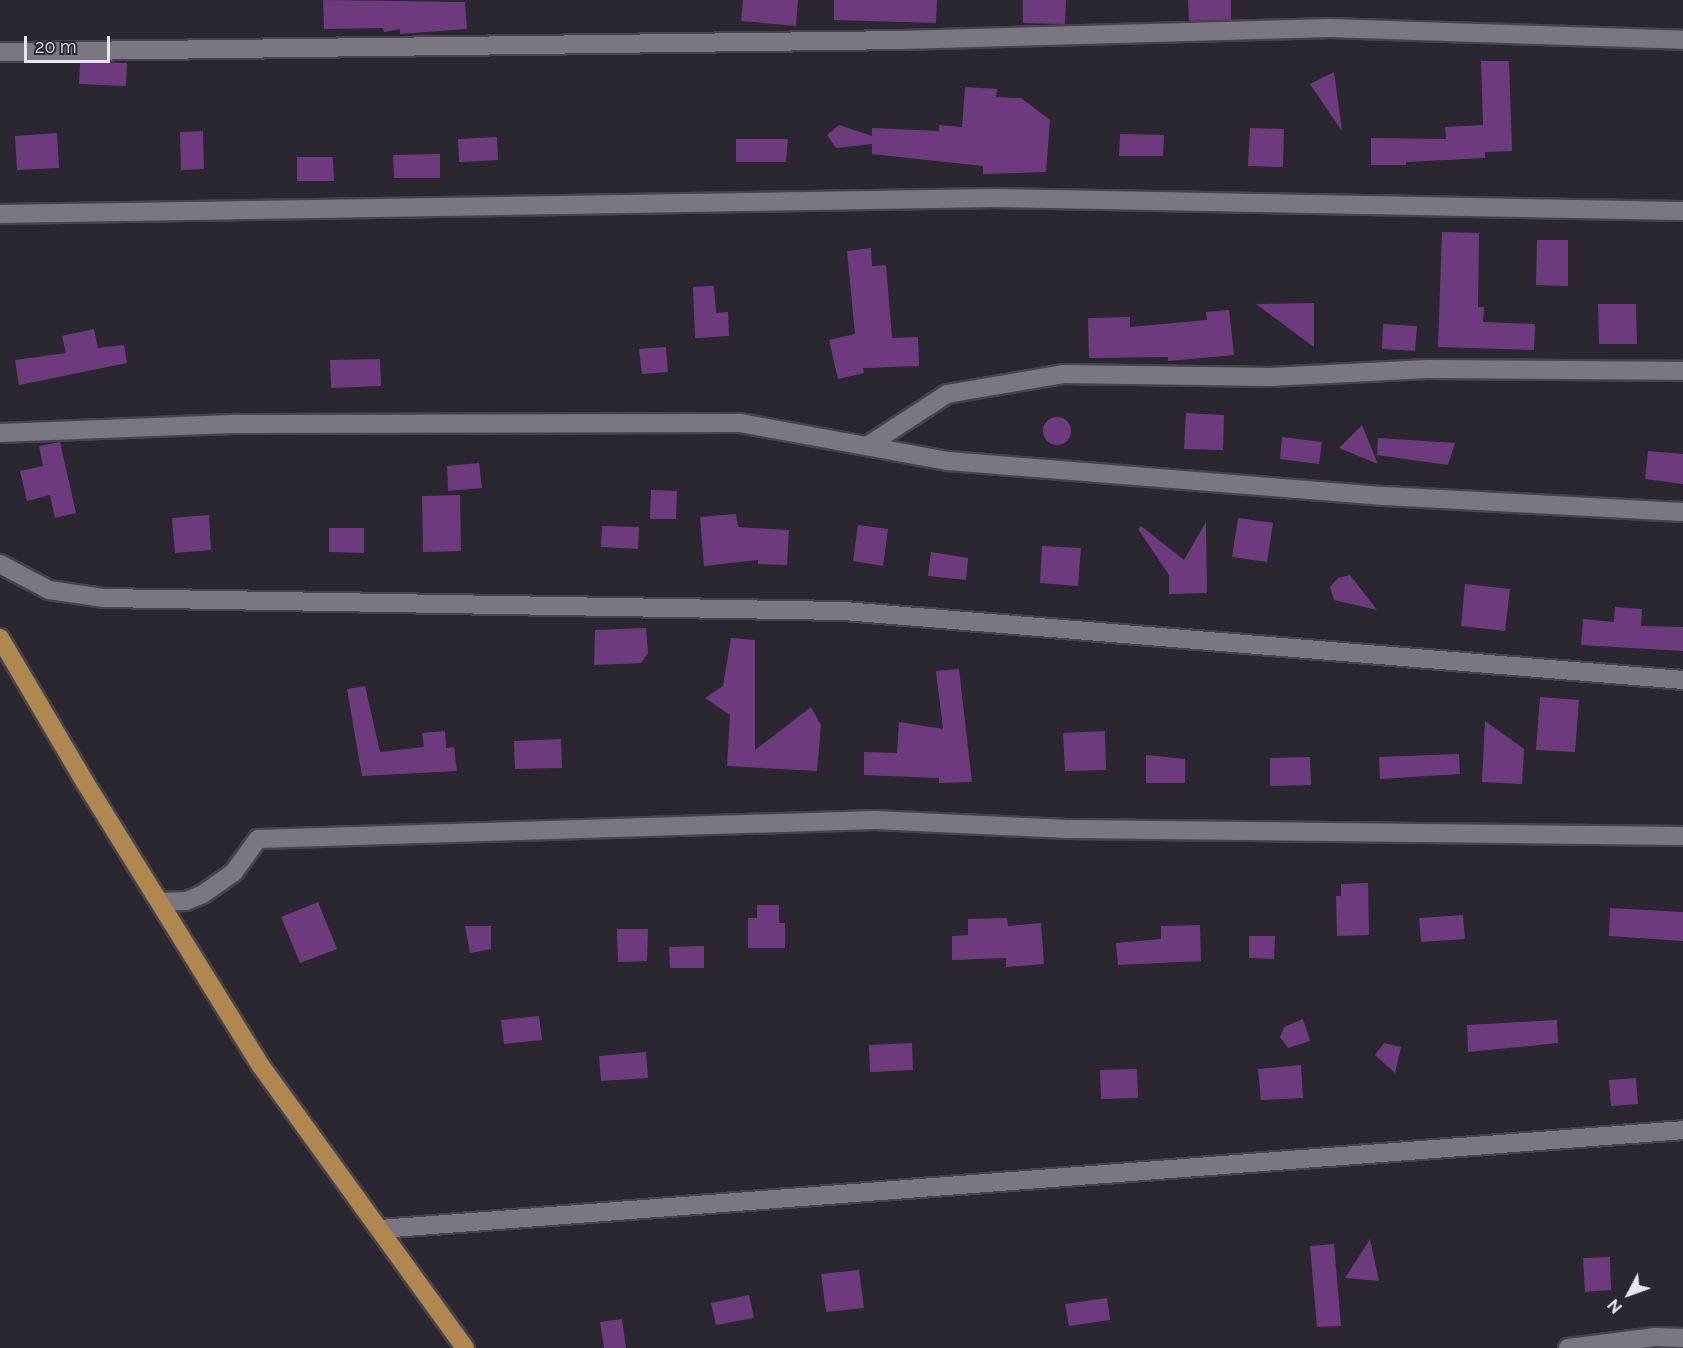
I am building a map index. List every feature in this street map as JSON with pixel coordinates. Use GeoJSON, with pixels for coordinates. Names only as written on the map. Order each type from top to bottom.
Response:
{"type":"FeatureCollection","features":[{"type":"Feature","properties":{"kind":"main road"},"geometry":{"type":"LineString","coordinates":[[0,638],[261,1066],[465,1348]]}},
{"type":"Feature","properties":{"kind":"street"},"geometry":{"type":"LineString","coordinates":[[0,52],[902,40],[1330,28],[1683,40]]}},
{"type":"Feature","properties":{"kind":"street"},"geometry":{"type":"LineString","coordinates":[[0,214],[994,198],[1683,211]]}},
{"type":"Feature","properties":{"kind":"street"},"geometry":{"type":"LineString","coordinates":[[867,446],[947,394],[1064,374],[1270,377],[1428,369],[1683,371]]}},
{"type":"Feature","properties":{"kind":"street"},"geometry":{"type":"LineString","coordinates":[[0,433],[238,424],[740,423],[972,463],[1385,496],[1683,512]]}},
{"type":"Feature","properties":{"kind":"street"},"geometry":{"type":"LineString","coordinates":[[0,564],[49,590],[104,598],[844,611],[1683,680]]}},
{"type":"Feature","properties":{"kind":"street"},"geometry":{"type":"LineString","coordinates":[[160,902],[186,901],[203,894],[234,872],[258,839],[875,820],[1067,829],[1683,836]]}},
{"type":"Feature","properties":{"kind":"street"},"geometry":{"type":"LineString","coordinates":[[380,1229],[1683,1130]]}},
{"type":"Feature","properties":{"kind":"street"},"geometry":{"type":"LineString","coordinates":[[1568,1348],[1655,1337],[1683,1338]]}},
{"type":"Feature","properties":{"kind":"building"},"geometry":{"type":"Polygon","coordinates":[[[323,0],[465,2],[467,29],[400,34],[400,29],[384,32],[383,28],[324,29],[323,0]]]}},
{"type":"Feature","properties":{"kind":"building"},"geometry":{"type":"Polygon","coordinates":[[[743,0],[798,0],[796,26],[741,21],[743,0]]]}},
{"type":"Feature","properties":{"kind":"building"},"geometry":{"type":"Polygon","coordinates":[[[834,0],[937,0],[936,23],[834,20],[834,0]]]}},
{"type":"Feature","properties":{"kind":"building"},"geometry":{"type":"Polygon","coordinates":[[[1023,0],[1066,0],[1065,24],[1023,23],[1023,0]]]}},
{"type":"Feature","properties":{"kind":"building"},"geometry":{"type":"Polygon","coordinates":[[[1188,0],[1231,0],[1231,20],[1189,21],[1188,0]]]}},
{"type":"Feature","properties":{"kind":"building"},"geometry":{"type":"Polygon","coordinates":[[[1481,61],[1509,61],[1512,151],[1485,152],[1485,158],[1406,162],[1406,165],[1371,165],[1371,138],[1446,139],[1445,127],[1483,125],[1481,61]]]}},
{"type":"Feature","properties":{"kind":"building"},"geometry":{"type":"Polygon","coordinates":[[[80,62],[127,63],[126,86],[79,84],[80,62]]]}},
{"type":"Feature","properties":{"kind":"building"},"geometry":{"type":"Polygon","coordinates":[[[1334,72],[1342,131],[1310,84],[1334,72]]]}},
{"type":"Feature","properties":{"kind":"building"},"geometry":{"type":"Polygon","coordinates":[[[965,87],[997,89],[996,97],[1021,98],[1050,120],[1046,172],[983,174],[983,166],[872,154],[872,144],[836,148],[827,135],[839,125],[872,136],[872,128],[939,131],[939,125],[962,127],[965,87]]]}},
{"type":"Feature","properties":{"kind":"building"},"geometry":{"type":"Polygon","coordinates":[[[1250,128],[1284,129],[1283,167],[1248,166],[1250,128]]]}},
{"type":"Feature","properties":{"kind":"building"},"geometry":{"type":"Polygon","coordinates":[[[203,131],[204,169],[181,170],[180,132],[203,131]]]}},
{"type":"Feature","properties":{"kind":"building"},"geometry":{"type":"Polygon","coordinates":[[[57,133],[59,168],[17,170],[15,136],[57,133]]]}},
{"type":"Feature","properties":{"kind":"building"},"geometry":{"type":"Polygon","coordinates":[[[1120,134],[1164,135],[1163,156],[1119,156],[1120,134]]]}},
{"type":"Feature","properties":{"kind":"building"},"geometry":{"type":"Polygon","coordinates":[[[497,137],[498,160],[459,162],[458,139],[497,137]]]}},
{"type":"Feature","properties":{"kind":"building"},"geometry":{"type":"Polygon","coordinates":[[[736,139],[788,139],[786,162],[736,162],[736,139]]]}},
{"type":"Feature","properties":{"kind":"building"},"geometry":{"type":"Polygon","coordinates":[[[440,154],[440,178],[394,178],[393,155],[440,154]]]}},
{"type":"Feature","properties":{"kind":"building"},"geometry":{"type":"Polygon","coordinates":[[[297,157],[333,157],[334,181],[297,181],[297,157]]]}},
{"type":"Feature","properties":{"kind":"building"},"geometry":{"type":"Polygon","coordinates":[[[1442,232],[1479,233],[1478,307],[1484,307],[1483,322],[1535,324],[1534,350],[1438,347],[1442,232]]]}},
{"type":"Feature","properties":{"kind":"building"},"geometry":{"type":"Polygon","coordinates":[[[1537,240],[1568,240],[1568,286],[1536,285],[1537,240]]]}},
{"type":"Feature","properties":{"kind":"building"},"geometry":{"type":"Polygon","coordinates":[[[871,248],[872,266],[886,265],[892,338],[918,337],[919,366],[863,368],[864,373],[838,379],[829,340],[855,334],[847,251],[871,248]]]}},
{"type":"Feature","properties":{"kind":"building"},"geometry":{"type":"Polygon","coordinates":[[[714,286],[716,313],[728,312],[729,336],[695,338],[693,287],[714,286]]]}},
{"type":"Feature","properties":{"kind":"building"},"geometry":{"type":"Polygon","coordinates":[[[1314,303],[1314,347],[1256,304],[1314,303]]]}},
{"type":"Feature","properties":{"kind":"building"},"geometry":{"type":"Polygon","coordinates":[[[1598,304],[1636,304],[1637,344],[1599,344],[1598,304]]]}},
{"type":"Feature","properties":{"kind":"building"},"geometry":{"type":"Polygon","coordinates":[[[1229,310],[1234,355],[1168,361],[1168,357],[1089,358],[1088,318],[1130,317],[1130,327],[1207,320],[1206,312],[1229,310]]]}},
{"type":"Feature","properties":{"kind":"building"},"geometry":{"type":"Polygon","coordinates":[[[1383,324],[1417,326],[1415,351],[1382,349],[1383,324]]]}},
{"type":"Feature","properties":{"kind":"building"},"geometry":{"type":"Polygon","coordinates":[[[94,329],[98,348],[124,345],[127,363],[19,385],[15,360],[66,353],[62,336],[94,329]]]}},
{"type":"Feature","properties":{"kind":"building"},"geometry":{"type":"Polygon","coordinates":[[[666,347],[668,372],[642,374],[639,349],[666,347]]]}},
{"type":"Feature","properties":{"kind":"building"},"geometry":{"type":"Polygon","coordinates":[[[380,359],[381,386],[331,388],[330,360],[380,359]]]}},
{"type":"Feature","properties":{"kind":"building"},"geometry":{"type":"Polygon","coordinates":[[[1186,413],[1224,415],[1223,450],[1184,449],[1186,413]]]}},
{"type":"Feature","properties":{"kind":"building"},"geometry":{"type":"Polygon","coordinates":[[[1057,417],[1067,421],[1071,431],[1067,441],[1057,445],[1047,441],[1043,431],[1047,421],[1057,417]]]}},
{"type":"Feature","properties":{"kind":"building"},"geometry":{"type":"Polygon","coordinates":[[[1362,425],[1378,464],[1339,448],[1362,425]]]}},
{"type":"Feature","properties":{"kind":"building"},"geometry":{"type":"Polygon","coordinates":[[[1282,437],[1322,442],[1319,464],[1280,459],[1282,437]]]}},
{"type":"Feature","properties":{"kind":"building"},"geometry":{"type":"Polygon","coordinates":[[[1378,438],[1455,443],[1448,465],[1377,455],[1378,438]]]}},
{"type":"Feature","properties":{"kind":"building"},"geometry":{"type":"Polygon","coordinates":[[[60,442],[76,513],[55,518],[50,495],[27,501],[20,471],[43,466],[39,446],[60,442]]]}},
{"type":"Feature","properties":{"kind":"building"},"geometry":{"type":"Polygon","coordinates":[[[1648,451],[1683,454],[1683,484],[1645,479],[1648,451]]]}},
{"type":"Feature","properties":{"kind":"building"},"geometry":{"type":"Polygon","coordinates":[[[479,463],[482,488],[448,491],[447,466],[479,463]]]}},
{"type":"Feature","properties":{"kind":"building"},"geometry":{"type":"Polygon","coordinates":[[[651,490],[677,491],[676,519],[650,519],[651,490]]]}},
{"type":"Feature","properties":{"kind":"building"},"geometry":{"type":"Polygon","coordinates":[[[460,495],[461,551],[423,552],[422,496],[460,495]]]}},
{"type":"Feature","properties":{"kind":"building"},"geometry":{"type":"Polygon","coordinates":[[[736,514],[738,527],[789,530],[787,565],[758,564],[758,560],[704,566],[700,517],[736,514]]]}},
{"type":"Feature","properties":{"kind":"building"},"geometry":{"type":"Polygon","coordinates":[[[209,515],[211,550],[175,553],[172,518],[209,515]]]}},
{"type":"Feature","properties":{"kind":"building"},"geometry":{"type":"Polygon","coordinates":[[[1238,518],[1273,523],[1267,562],[1232,557],[1238,518]]]}},
{"type":"Feature","properties":{"kind":"building"},"geometry":{"type":"Polygon","coordinates":[[[1206,522],[1207,593],[1169,594],[1169,575],[1138,529],[1141,526],[1184,560],[1206,522]]]}},
{"type":"Feature","properties":{"kind":"building"},"geometry":{"type":"Polygon","coordinates":[[[858,525],[888,529],[883,566],[853,561],[858,525]]]}},
{"type":"Feature","properties":{"kind":"building"},"geometry":{"type":"Polygon","coordinates":[[[602,526],[639,527],[638,549],[601,547],[602,526]]]}},
{"type":"Feature","properties":{"kind":"building"},"geometry":{"type":"Polygon","coordinates":[[[329,528],[364,528],[364,553],[329,552],[329,528]]]}},
{"type":"Feature","properties":{"kind":"building"},"geometry":{"type":"Polygon","coordinates":[[[1042,546],[1081,548],[1078,586],[1040,583],[1042,546]]]}},
{"type":"Feature","properties":{"kind":"building"},"geometry":{"type":"Polygon","coordinates":[[[931,552],[968,558],[966,580],[928,576],[931,552]]]}},
{"type":"Feature","properties":{"kind":"building"},"geometry":{"type":"Polygon","coordinates":[[[1350,575],[1377,610],[1334,600],[1330,587],[1338,578],[1350,575]]]}},
{"type":"Feature","properties":{"kind":"building"},"geometry":{"type":"Polygon","coordinates":[[[1465,584],[1510,589],[1505,631],[1461,626],[1465,584]]]}},
{"type":"Feature","properties":{"kind":"building"},"geometry":{"type":"Polygon","coordinates":[[[1615,607],[1642,609],[1641,626],[1683,627],[1683,651],[1581,645],[1583,619],[1614,622],[1615,607]]]}},
{"type":"Feature","properties":{"kind":"building"},"geometry":{"type":"Polygon","coordinates":[[[646,628],[648,653],[641,663],[594,665],[595,630],[646,628]]]}},
{"type":"Feature","properties":{"kind":"building"},"geometry":{"type":"Polygon","coordinates":[[[731,638],[755,640],[755,750],[811,707],[821,725],[817,771],[727,766],[730,715],[705,698],[723,686],[731,638]]]}},
{"type":"Feature","properties":{"kind":"building"},"geometry":{"type":"Polygon","coordinates":[[[959,669],[972,782],[939,783],[939,778],[864,775],[864,752],[897,753],[899,722],[943,729],[936,671],[959,669]]]}},
{"type":"Feature","properties":{"kind":"building"},"geometry":{"type":"Polygon","coordinates":[[[365,686],[380,752],[424,747],[422,733],[445,731],[446,748],[454,747],[457,771],[362,776],[347,689],[365,686]]]}},
{"type":"Feature","properties":{"kind":"building"},"geometry":{"type":"Polygon","coordinates":[[[1540,697],[1579,700],[1575,752],[1536,750],[1540,697]]]}},
{"type":"Feature","properties":{"kind":"building"},"geometry":{"type":"Polygon","coordinates":[[[1485,721],[1524,749],[1522,784],[1482,782],[1485,721]]]}},
{"type":"Feature","properties":{"kind":"building"},"geometry":{"type":"Polygon","coordinates":[[[1105,731],[1106,770],[1065,771],[1063,733],[1105,731]]]}},
{"type":"Feature","properties":{"kind":"building"},"geometry":{"type":"Polygon","coordinates":[[[561,739],[562,768],[515,769],[514,741],[561,739]]]}},
{"type":"Feature","properties":{"kind":"building"},"geometry":{"type":"Polygon","coordinates":[[[1459,754],[1460,774],[1380,779],[1379,757],[1459,754]]]}},
{"type":"Feature","properties":{"kind":"building"},"geometry":{"type":"Polygon","coordinates":[[[1146,755],[1185,759],[1185,783],[1146,783],[1146,755]]]}},
{"type":"Feature","properties":{"kind":"building"},"geometry":{"type":"Polygon","coordinates":[[[1310,757],[1311,785],[1270,786],[1270,758],[1310,757]]]}},
{"type":"Feature","properties":{"kind":"building"},"geometry":{"type":"Polygon","coordinates":[[[1368,883],[1369,935],[1337,936],[1336,896],[1341,896],[1341,884],[1368,883]]]}},
{"type":"Feature","properties":{"kind":"building"},"geometry":{"type":"Polygon","coordinates":[[[318,902],[337,949],[300,963],[281,917],[318,902]]]}},
{"type":"Feature","properties":{"kind":"building"},"geometry":{"type":"Polygon","coordinates":[[[757,905],[779,905],[779,923],[785,923],[785,948],[748,948],[748,918],[757,918],[757,905]]]}},
{"type":"Feature","properties":{"kind":"building"},"geometry":{"type":"Polygon","coordinates":[[[1610,908],[1683,912],[1683,941],[1609,936],[1610,908]]]}},
{"type":"Feature","properties":{"kind":"building"},"geometry":{"type":"Polygon","coordinates":[[[1463,915],[1465,939],[1421,942],[1419,918],[1463,915]]]}},
{"type":"Feature","properties":{"kind":"building"},"geometry":{"type":"Polygon","coordinates":[[[1007,918],[1008,926],[1041,923],[1044,964],[1006,967],[1006,958],[952,960],[952,936],[968,935],[968,919],[1007,918]]]}},
{"type":"Feature","properties":{"kind":"building"},"geometry":{"type":"Polygon","coordinates":[[[1200,925],[1201,961],[1118,965],[1116,943],[1161,939],[1161,926],[1200,925]]]}},
{"type":"Feature","properties":{"kind":"building"},"geometry":{"type":"Polygon","coordinates":[[[465,926],[491,926],[491,949],[470,953],[465,926]]]}},
{"type":"Feature","properties":{"kind":"building"},"geometry":{"type":"Polygon","coordinates":[[[617,929],[648,929],[647,961],[618,962],[617,929]]]}},
{"type":"Feature","properties":{"kind":"building"},"geometry":{"type":"Polygon","coordinates":[[[1249,936],[1275,936],[1274,959],[1249,958],[1249,936]]]}},
{"type":"Feature","properties":{"kind":"building"},"geometry":{"type":"Polygon","coordinates":[[[704,946],[704,968],[670,968],[669,947],[704,946]]]}},
{"type":"Feature","properties":{"kind":"building"},"geometry":{"type":"Polygon","coordinates":[[[539,1016],[542,1040],[504,1044],[501,1020],[539,1016]]]}},
{"type":"Feature","properties":{"kind":"building"},"geometry":{"type":"Polygon","coordinates":[[[1303,1019],[1310,1041],[1288,1048],[1280,1037],[1284,1027],[1303,1019]]]}},
{"type":"Feature","properties":{"kind":"building"},"geometry":{"type":"Polygon","coordinates":[[[1557,1020],[1558,1043],[1468,1052],[1467,1025],[1557,1020]]]}},
{"type":"Feature","properties":{"kind":"building"},"geometry":{"type":"Polygon","coordinates":[[[912,1043],[913,1070],[870,1072],[869,1045],[912,1043]]]}},
{"type":"Feature","properties":{"kind":"building"},"geometry":{"type":"Polygon","coordinates":[[[1384,1043],[1401,1047],[1395,1073],[1375,1055],[1384,1043]]]}},
{"type":"Feature","properties":{"kind":"building"},"geometry":{"type":"Polygon","coordinates":[[[646,1052],[648,1078],[601,1081],[599,1056],[646,1052]]]}},
{"type":"Feature","properties":{"kind":"building"},"geometry":{"type":"Polygon","coordinates":[[[1301,1065],[1303,1098],[1261,1100],[1258,1069],[1301,1065]]]}},
{"type":"Feature","properties":{"kind":"building"},"geometry":{"type":"Polygon","coordinates":[[[1137,1069],[1138,1098],[1101,1099],[1100,1070],[1137,1069]]]}},
{"type":"Feature","properties":{"kind":"building"},"geometry":{"type":"Polygon","coordinates":[[[1636,1078],[1638,1104],[1611,1106],[1609,1080],[1636,1078]]]}},
{"type":"Feature","properties":{"kind":"building"},"geometry":{"type":"Polygon","coordinates":[[[1370,1239],[1379,1281],[1345,1278],[1370,1239]]]}},
{"type":"Feature","properties":{"kind":"building"},"geometry":{"type":"Polygon","coordinates":[[[1334,1244],[1341,1326],[1317,1327],[1310,1246],[1334,1244]]]}},
{"type":"Feature","properties":{"kind":"building"},"geometry":{"type":"Polygon","coordinates":[[[1610,1257],[1611,1290],[1585,1292],[1583,1258],[1610,1257]]]}},
{"type":"Feature","properties":{"kind":"building"},"geometry":{"type":"Polygon","coordinates":[[[859,1270],[864,1308],[826,1312],[821,1274],[859,1270]]]}},
{"type":"Feature","properties":{"kind":"building"},"geometry":{"type":"Polygon","coordinates":[[[749,1295],[754,1318],[716,1325],[711,1303],[749,1295]]]}},
{"type":"Feature","properties":{"kind":"building"},"geometry":{"type":"Polygon","coordinates":[[[1107,1298],[1110,1320],[1069,1326],[1065,1304],[1107,1298]]]}},
{"type":"Feature","properties":{"kind":"building"},"geometry":{"type":"Polygon","coordinates":[[[622,1319],[626,1348],[604,1348],[600,1322],[622,1319]]]}}]}
